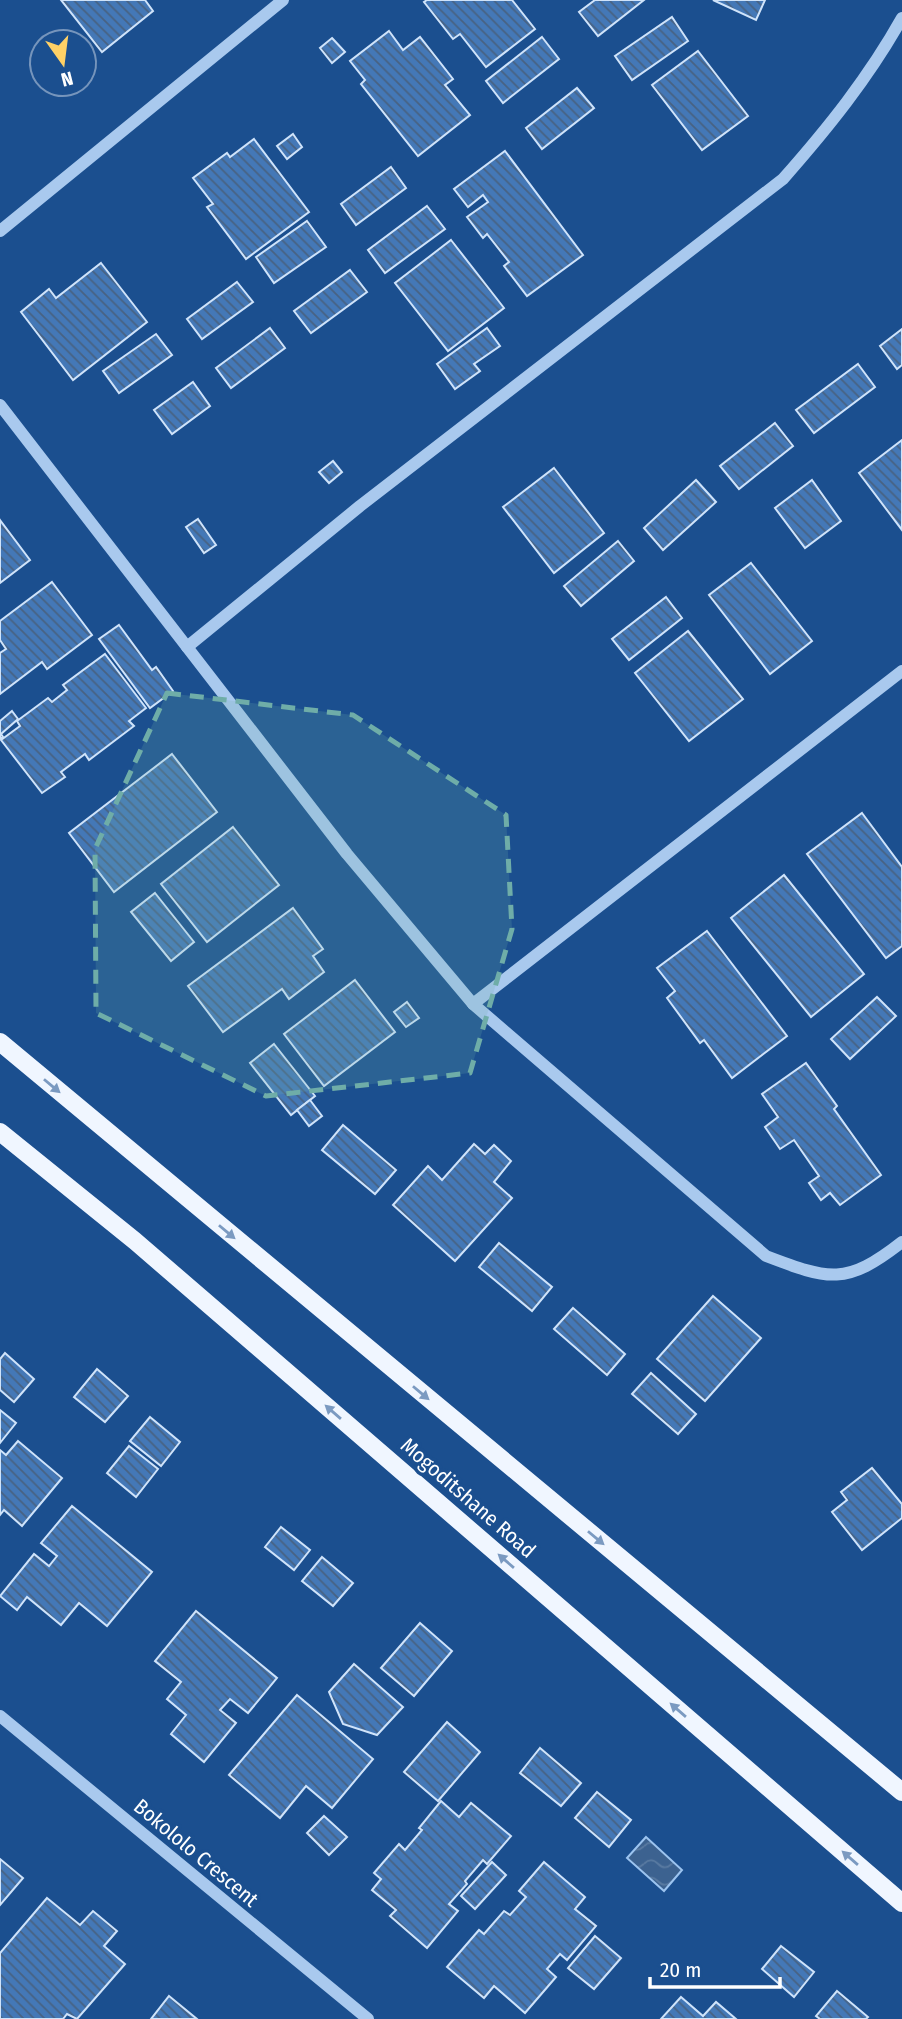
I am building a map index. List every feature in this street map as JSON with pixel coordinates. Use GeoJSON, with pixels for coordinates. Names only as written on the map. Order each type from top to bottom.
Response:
{"type":"FeatureCollection","features":[{"type":"Feature","properties":{"kind":"main road"},"geometry":{"type":"LineString","coordinates":[[0,1042],[902,1792]]}},
{"type":"Feature","properties":{"kind":"main road","name":"Mogoditshane Road"},"geometry":{"type":"LineString","coordinates":[[0,1132],[135,1241],[902,1903]]}},
{"type":"Feature","properties":{"kind":"street"},"geometry":{"type":"LineString","coordinates":[[0,231],[284,0]]}},
{"type":"Feature","properties":{"kind":"street"},"geometry":{"type":"LineString","coordinates":[[187,647],[360,506],[783,179],[838,116],[884,51],[902,18]]}},
{"type":"Feature","properties":{"kind":"street"},"geometry":{"type":"LineString","coordinates":[[0,405],[364,875],[473,1004],[766,1256],[828,1276],[849,1274],[881,1259],[902,1242]]}},
{"type":"Feature","properties":{"kind":"street"},"geometry":{"type":"LineString","coordinates":[[473,1004],[902,671]]}},
{"type":"Feature","properties":{"kind":"street","name":"Bokololo Crescent"},"geometry":{"type":"LineString","coordinates":[[0,1716],[368,2019]]}},
{"type":"Feature","properties":{"kind":"highlighted area"},"geometry":{"type":"Polygon","coordinates":[[[167,693],[353,715],[506,815],[512,929],[470,1073],[266,1096],[96,1013],[95,849],[167,693]]]}},
{"type":"Feature","properties":{"kind":"water"},"geometry":{"type":"Polygon","coordinates":[[[646,1837],[682,1870],[664,1891],[627,1858],[646,1837]]]}},
{"type":"Feature","properties":{"kind":"building"},"geometry":{"type":"Polygon","coordinates":[[[61,0],[145,0],[153,11],[102,52],[98,47],[98,28],[83,28],[61,0]]]}},
{"type":"Feature","properties":{"kind":"building"},"geometry":{"type":"Polygon","coordinates":[[[512,0],[535,29],[486,67],[460,34],[453,39],[424,2],[512,0]]]}},
{"type":"Feature","properties":{"kind":"building"},"geometry":{"type":"Polygon","coordinates":[[[595,0],[644,0],[598,36],[579,12],[595,0]]]}},
{"type":"Feature","properties":{"kind":"building"},"geometry":{"type":"Polygon","coordinates":[[[713,0],[765,0],[756,20],[713,0]]]}},
{"type":"Feature","properties":{"kind":"building"},"geometry":{"type":"Polygon","coordinates":[[[672,17],[688,41],[632,80],[615,56],[672,17]]]}},
{"type":"Feature","properties":{"kind":"building"},"geometry":{"type":"Polygon","coordinates":[[[389,31],[403,50],[420,37],[453,79],[445,85],[470,115],[418,156],[361,84],[365,80],[350,61],[389,31]]]}},
{"type":"Feature","properties":{"kind":"building"},"geometry":{"type":"Polygon","coordinates":[[[542,37],[559,59],[503,103],[486,81],[542,37]]]}},
{"type":"Feature","properties":{"kind":"building"},"geometry":{"type":"Polygon","coordinates":[[[332,38],[345,52],[332,63],[320,48],[332,38]]]}},
{"type":"Feature","properties":{"kind":"building"},"geometry":{"type":"Polygon","coordinates":[[[698,51],[748,116],[702,150],[652,85],[698,51]]]}},
{"type":"Feature","properties":{"kind":"building"},"geometry":{"type":"Polygon","coordinates":[[[577,88],[594,108],[542,149],[526,128],[577,88]]]}},
{"type":"Feature","properties":{"kind":"building"},"geometry":{"type":"Polygon","coordinates":[[[293,134],[302,147],[287,159],[277,146],[293,134]]]}},
{"type":"Feature","properties":{"kind":"building"},"geometry":{"type":"Polygon","coordinates":[[[254,139],[309,212],[246,259],[207,207],[213,204],[193,178],[227,153],[230,157],[254,139]]]}},
{"type":"Feature","properties":{"kind":"building"},"geometry":{"type":"Polygon","coordinates":[[[505,151],[583,255],[527,296],[504,266],[509,262],[487,234],[483,238],[467,217],[488,202],[483,195],[468,207],[454,189],[505,151]]]}},
{"type":"Feature","properties":{"kind":"building"},"geometry":{"type":"Polygon","coordinates":[[[391,167],[406,188],[356,225],[341,204],[391,167]]]}},
{"type":"Feature","properties":{"kind":"building"},"geometry":{"type":"Polygon","coordinates":[[[427,206],[445,229],[385,273],[368,250],[427,206]]]}},
{"type":"Feature","properties":{"kind":"building"},"geometry":{"type":"Polygon","coordinates":[[[307,221],[326,247],[274,283],[256,257],[307,221]]]}},
{"type":"Feature","properties":{"kind":"building"},"geometry":{"type":"Polygon","coordinates":[[[451,240],[504,308],[448,351],[395,283],[451,240]]]}},
{"type":"Feature","properties":{"kind":"building"},"geometry":{"type":"Polygon","coordinates":[[[101,263],[147,322],[73,380],[21,312],[49,289],[56,298],[101,263]]]}},
{"type":"Feature","properties":{"kind":"building"},"geometry":{"type":"Polygon","coordinates":[[[350,270],[367,292],[311,333],[294,311],[350,270]]]}},
{"type":"Feature","properties":{"kind":"building"},"geometry":{"type":"Polygon","coordinates":[[[237,282],[253,302],[202,339],[187,319],[237,282]]]}},
{"type":"Feature","properties":{"kind":"building"},"geometry":{"type":"Polygon","coordinates":[[[270,328],[285,348],[231,388],[216,368],[270,328]]]}},
{"type":"Feature","properties":{"kind":"building"},"geometry":{"type":"Polygon","coordinates":[[[487,328],[500,346],[474,364],[480,371],[455,389],[437,364],[487,328]]]}},
{"type":"Feature","properties":{"kind":"building"},"geometry":{"type":"Polygon","coordinates":[[[902,329],[902,365],[897,369],[880,346],[902,329]]]}},
{"type":"Feature","properties":{"kind":"building"},"geometry":{"type":"Polygon","coordinates":[[[156,334],[172,355],[119,393],[103,371],[156,334]]]}},
{"type":"Feature","properties":{"kind":"building"},"geometry":{"type":"Polygon","coordinates":[[[858,364],[875,387],[814,433],[796,410],[858,364]]]}},
{"type":"Feature","properties":{"kind":"building"},"geometry":{"type":"Polygon","coordinates":[[[193,382],[210,406],[172,434],[154,410],[193,382]]]}},
{"type":"Feature","properties":{"kind":"building"},"geometry":{"type":"Polygon","coordinates":[[[775,423],[793,446],[739,489],[720,466],[775,423]]]}},
{"type":"Feature","properties":{"kind":"building"},"geometry":{"type":"Polygon","coordinates":[[[902,440],[902,530],[859,473],[902,440]]]}},
{"type":"Feature","properties":{"kind":"building"},"geometry":{"type":"Polygon","coordinates":[[[333,461],[342,472],[329,483],[319,472],[333,461]]]}},
{"type":"Feature","properties":{"kind":"building"},"geometry":{"type":"Polygon","coordinates":[[[554,468],[604,533],[554,573],[503,507],[554,468]]]}},
{"type":"Feature","properties":{"kind":"building"},"geometry":{"type":"Polygon","coordinates":[[[696,480],[716,502],[663,550],[644,528],[696,480]]]}},
{"type":"Feature","properties":{"kind":"building"},"geometry":{"type":"Polygon","coordinates":[[[812,480],[841,521],[805,548],[775,508],[812,480]]]}},
{"type":"Feature","properties":{"kind":"building"},"geometry":{"type":"Polygon","coordinates":[[[198,519],[216,545],[204,553],[186,527],[198,519]]]}},
{"type":"Feature","properties":{"kind":"building"},"geometry":{"type":"Polygon","coordinates":[[[0,520],[30,560],[0,583],[0,520]]]}},
{"type":"Feature","properties":{"kind":"building"},"geometry":{"type":"Polygon","coordinates":[[[618,541],[634,561],[581,606],[564,586],[618,541]]]}},
{"type":"Feature","properties":{"kind":"building"},"geometry":{"type":"Polygon","coordinates":[[[751,563],[812,641],[770,674],[709,595],[751,563]]]}},
{"type":"Feature","properties":{"kind":"building"},"geometry":{"type":"Polygon","coordinates":[[[52,582],[92,635],[47,669],[42,662],[0,694],[0,653],[6,649],[0,640],[0,621],[52,582]]]}},
{"type":"Feature","properties":{"kind":"building"},"geometry":{"type":"Polygon","coordinates":[[[666,597],[682,618],[629,660],[612,639],[666,597]]]}},
{"type":"Feature","properties":{"kind":"building"},"geometry":{"type":"Polygon","coordinates":[[[119,625],[152,670],[156,667],[173,691],[150,708],[99,639],[119,625]]]}},
{"type":"Feature","properties":{"kind":"building"},"geometry":{"type":"Polygon","coordinates":[[[688,631],[743,699],[689,741],[635,673],[688,631]]]}},
{"type":"Feature","properties":{"kind":"building"},"geometry":{"type":"Polygon","coordinates":[[[105,654],[146,708],[129,721],[134,726],[89,760],[85,754],[61,772],[65,777],[42,793],[1,740],[20,726],[17,721],[48,698],[52,702],[67,690],[63,685],[105,654]]]}},
{"type":"Feature","properties":{"kind":"building"},"geometry":{"type":"Polygon","coordinates":[[[12,711],[18,719],[1,734],[3,737],[0,739],[0,721],[12,711]]]}},
{"type":"Feature","properties":{"kind":"building"},"geometry":{"type":"Polygon","coordinates":[[[172,754],[217,812],[114,892],[69,833],[172,754]]]}},
{"type":"Feature","properties":{"kind":"building"},"geometry":{"type":"Polygon","coordinates":[[[862,813],[902,867],[902,946],[886,958],[807,854],[862,813]]]}},
{"type":"Feature","properties":{"kind":"building"},"geometry":{"type":"Polygon","coordinates":[[[233,827],[279,885],[207,942],[161,884],[233,827]]]}},
{"type":"Feature","properties":{"kind":"building"},"geometry":{"type":"Polygon","coordinates":[[[784,875],[864,974],[811,1017],[731,918],[784,875]]]}},
{"type":"Feature","properties":{"kind":"building"},"geometry":{"type":"Polygon","coordinates":[[[155,893],[194,942],[171,961],[131,912],[155,893]]]}},
{"type":"Feature","properties":{"kind":"building"},"geometry":{"type":"Polygon","coordinates":[[[293,908],[323,949],[313,956],[324,972],[289,999],[282,989],[223,1032],[188,986],[293,908]]]}},
{"type":"Feature","properties":{"kind":"building"},"geometry":{"type":"Polygon","coordinates":[[[707,931],[787,1036],[732,1078],[704,1040],[700,1043],[667,998],[675,991],[657,968],[707,931]]]}},
{"type":"Feature","properties":{"kind":"building"},"geometry":{"type":"Polygon","coordinates":[[[355,980],[395,1032],[324,1086],[284,1034],[355,980]]]}},
{"type":"Feature","properties":{"kind":"building"},"geometry":{"type":"Polygon","coordinates":[[[877,997],[896,1016],[850,1059],[831,1039],[877,997]]]}},
{"type":"Feature","properties":{"kind":"building"},"geometry":{"type":"Polygon","coordinates":[[[407,1002],[419,1018],[406,1027],[394,1012],[407,1002]]]}},
{"type":"Feature","properties":{"kind":"building"},"geometry":{"type":"Polygon","coordinates":[[[274,1044],[315,1096],[291,1115],[250,1063],[274,1044]]]}},
{"type":"Feature","properties":{"kind":"building"},"geometry":{"type":"Polygon","coordinates":[[[806,1063],[837,1106],[834,1109],[881,1175],[840,1205],[830,1193],[821,1200],[809,1183],[819,1176],[794,1140],[780,1149],[765,1127],[778,1117],[762,1094],[806,1063]]]}},
{"type":"Feature","properties":{"kind":"building"},"geometry":{"type":"Polygon","coordinates":[[[310,1100],[322,1116],[309,1126],[297,1110],[310,1100]]]}},
{"type":"Feature","properties":{"kind":"building"},"geometry":{"type":"Polygon","coordinates":[[[343,1125],[396,1170],[375,1194],[322,1150],[343,1125]]]}},
{"type":"Feature","properties":{"kind":"building"},"geometry":{"type":"Polygon","coordinates":[[[474,1144],[485,1154],[494,1145],[511,1161],[494,1182],[512,1198],[455,1261],[393,1205],[428,1166],[442,1180],[474,1144]]]}},
{"type":"Feature","properties":{"kind":"building"},"geometry":{"type":"Polygon","coordinates":[[[499,1243],[552,1287],[532,1311],[479,1267],[499,1243]]]}},
{"type":"Feature","properties":{"kind":"building"},"geometry":{"type":"Polygon","coordinates":[[[713,1296],[761,1338],[705,1401],[657,1359],[713,1296]]]}},
{"type":"Feature","properties":{"kind":"building"},"geometry":{"type":"Polygon","coordinates":[[[573,1308],[625,1354],[607,1375],[554,1329],[573,1308]]]}},
{"type":"Feature","properties":{"kind":"building"},"geometry":{"type":"Polygon","coordinates":[[[5,1353],[34,1379],[14,1402],[0,1390],[0,1359],[5,1353]]]}},
{"type":"Feature","properties":{"kind":"building"},"geometry":{"type":"Polygon","coordinates":[[[97,1369],[128,1396],[105,1422],[74,1397],[97,1369]]]}},
{"type":"Feature","properties":{"kind":"building"},"geometry":{"type":"Polygon","coordinates":[[[651,1373],[696,1414],[678,1434],[632,1394],[651,1373]]]}},
{"type":"Feature","properties":{"kind":"building"},"geometry":{"type":"Polygon","coordinates":[[[0,1410],[16,1423],[0,1443],[0,1410]]]}},
{"type":"Feature","properties":{"kind":"building"},"geometry":{"type":"Polygon","coordinates":[[[150,1417],[180,1442],[161,1466],[130,1441],[150,1417]]]}},
{"type":"Feature","properties":{"kind":"building"},"geometry":{"type":"Polygon","coordinates":[[[18,1441],[62,1478],[22,1526],[4,1510],[0,1515],[0,1450],[6,1455],[18,1441]]]}},
{"type":"Feature","properties":{"kind":"building"},"geometry":{"type":"Polygon","coordinates":[[[129,1446],[158,1469],[136,1497],[107,1473],[129,1446]]]}},
{"type":"Feature","properties":{"kind":"building"},"geometry":{"type":"Polygon","coordinates":[[[872,1468],[902,1504],[902,1518],[862,1550],[832,1512],[847,1500],[841,1492],[872,1468]]]}},
{"type":"Feature","properties":{"kind":"building"},"geometry":{"type":"Polygon","coordinates":[[[72,1506],[152,1572],[107,1626],[79,1603],[61,1625],[27,1597],[17,1610],[0,1596],[34,1554],[49,1566],[57,1556],[41,1543],[72,1506]]]}},
{"type":"Feature","properties":{"kind":"building"},"geometry":{"type":"Polygon","coordinates":[[[281,1527],[310,1550],[294,1570],[265,1547],[281,1527]]]}},
{"type":"Feature","properties":{"kind":"building"},"geometry":{"type":"Polygon","coordinates":[[[322,1557],[353,1583],[333,1606],[302,1581],[322,1557]]]}},
{"type":"Feature","properties":{"kind":"building"},"geometry":{"type":"Polygon","coordinates":[[[196,1611],[277,1678],[248,1713],[230,1699],[220,1710],[236,1723],[204,1762],[171,1734],[186,1715],[167,1699],[181,1682],[155,1661],[196,1611]]]}},
{"type":"Feature","properties":{"kind":"building"},"geometry":{"type":"Polygon","coordinates":[[[420,1623],[452,1651],[414,1696],[381,1668],[420,1623]]]}},
{"type":"Feature","properties":{"kind":"building"},"geometry":{"type":"Polygon","coordinates":[[[354,1664],[403,1707],[377,1735],[343,1724],[329,1692],[354,1664]]]}},
{"type":"Feature","properties":{"kind":"building"},"geometry":{"type":"Polygon","coordinates":[[[297,1695],[373,1759],[332,1808],[306,1786],[280,1818],[229,1775],[297,1695]]]}},
{"type":"Feature","properties":{"kind":"building"},"geometry":{"type":"Polygon","coordinates":[[[447,1722],[480,1752],[438,1801],[404,1772],[447,1722]]]}},
{"type":"Feature","properties":{"kind":"building"},"geometry":{"type":"Polygon","coordinates":[[[540,1748],[581,1783],[561,1806],[520,1773],[540,1748]]]}},
{"type":"Feature","properties":{"kind":"building"},"geometry":{"type":"Polygon","coordinates":[[[597,1792],[631,1820],[609,1847],[575,1818],[597,1792]]]}},
{"type":"Feature","properties":{"kind":"building"},"geometry":{"type":"Polygon","coordinates":[[[441,1801],[459,1817],[471,1803],[511,1836],[487,1864],[483,1860],[465,1881],[467,1884],[449,1904],[458,1911],[427,1948],[390,1916],[396,1910],[372,1890],[381,1879],[374,1873],[399,1844],[405,1850],[441,1801]]]}},
{"type":"Feature","properties":{"kind":"building"},"geometry":{"type":"Polygon","coordinates":[[[324,1816],[347,1837],[329,1855],[307,1833],[324,1816]]]}},
{"type":"Feature","properties":{"kind":"building"},"geometry":{"type":"Polygon","coordinates":[[[0,1859],[23,1878],[0,1905],[0,1859]]]}},
{"type":"Feature","properties":{"kind":"building"},"geometry":{"type":"Polygon","coordinates":[[[492,1862],[506,1875],[475,1909],[461,1896],[492,1862]]]}},
{"type":"Feature","properties":{"kind":"building"},"geometry":{"type":"Polygon","coordinates":[[[544,1862],[585,1897],[575,1909],[596,1926],[567,1960],[560,1954],[547,1969],[556,1977],[525,2013],[494,1986],[484,1998],[447,1967],[479,1930],[484,1934],[504,1911],[510,1915],[526,1897],[519,1891],[544,1862]]]}},
{"type":"Feature","properties":{"kind":"building"},"geometry":{"type":"Polygon","coordinates":[[[47,1898],[80,1925],[93,1911],[117,1931],[104,1946],[125,1964],[77,2019],[67,2014],[63,2019],[0,2019],[0,1953],[47,1898]]]}},
{"type":"Feature","properties":{"kind":"building"},"geometry":{"type":"Polygon","coordinates":[[[595,1936],[621,1958],[594,1989],[568,1968],[595,1936]]]}},
{"type":"Feature","properties":{"kind":"building"},"geometry":{"type":"Polygon","coordinates":[[[781,1946],[814,1972],[794,1997],[762,1969],[781,1946]]]}},
{"type":"Feature","properties":{"kind":"building"},"geometry":{"type":"Polygon","coordinates":[[[837,1991],[868,2017],[820,2019],[816,2016],[837,1991]]]}},
{"type":"Feature","properties":{"kind":"building"},"geometry":{"type":"Polygon","coordinates":[[[169,1996],[197,2019],[151,2019],[169,1996]]]}},
{"type":"Feature","properties":{"kind":"building"},"geometry":{"type":"Polygon","coordinates":[[[681,1997],[703,2016],[716,2002],[736,2019],[661,2019],[681,1997]]]}}]}
